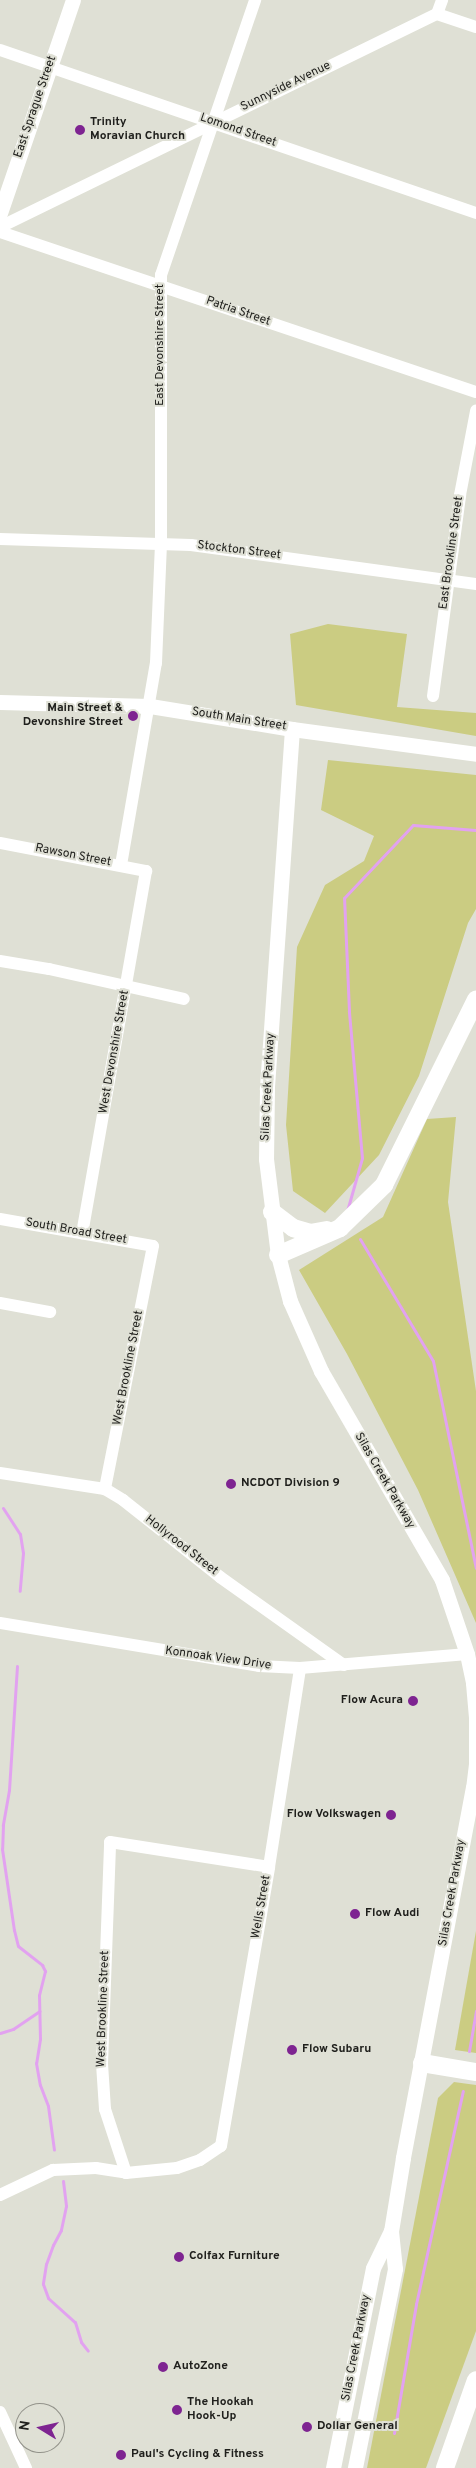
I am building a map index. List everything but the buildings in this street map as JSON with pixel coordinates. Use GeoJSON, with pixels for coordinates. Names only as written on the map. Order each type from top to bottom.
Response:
{"type":"FeatureCollection","features":[{"type":"Feature","properties":{"kind":"highway"},"geometry":{"type":"LineString","coordinates":[[278,1255],[340,1228],[384,1185],[476,1000]]}},
{"type":"Feature","properties":{"kind":"highway"},"geometry":{"type":"LineString","coordinates":[[272,1212],[293,1228],[310,1233],[340,1228]]}},
{"type":"Feature","properties":{"kind":"highway"},"geometry":{"type":"LineString","coordinates":[[422,2063],[476,2072]]}},
{"type":"Feature","properties":{"kind":"highway"},"geometry":{"type":"LineString","coordinates":[[445,2468],[476,2380]]}},
{"type":"Feature","properties":{"kind":"main road","name":"East Sprague Street"},"geometry":{"type":"LineString","coordinates":[[0,213],[73,0]]}},
{"type":"Feature","properties":{"kind":"main road","name":"South Main Street"},"geometry":{"type":"LineString","coordinates":[[0,702],[150,706],[292,729],[476,754]]}},
{"type":"Feature","properties":{"kind":"main road","name":"Silas Creek Parkway"},"geometry":{"type":"LineString","coordinates":[[292,729],[267,1088],[266,1160],[278,1255],[290,1301],[320,1372],[442,1580],[467,1654],[474,1692],[476,1764],[391,2231],[373,2268],[332,2468]]}},
{"type":"Feature","properties":{"kind":"main road","name":"Silas Creek Parkway"},"geometry":{"type":"LineString","coordinates":[[355,2468],[395,2269],[391,2231]]}},
{"type":"Feature","properties":{"kind":"street","name":"East Devonshire Street"},"geometry":{"type":"LineString","coordinates":[[150,706],[156,664],[160,543],[161,275],[255,0]]}},
{"type":"Feature","properties":{"kind":"street"},"geometry":{"type":"LineString","coordinates":[[442,0],[437,14],[476,27]]}},
{"type":"Feature","properties":{"kind":"street","name":"Sunnyside Avenue"},"geometry":{"type":"LineString","coordinates":[[0,227],[437,14]]}},
{"type":"Feature","properties":{"kind":"street","name":"Lomond Street"},"geometry":{"type":"LineString","coordinates":[[0,50],[476,213]]}},
{"type":"Feature","properties":{"kind":"street","name":"Patria Street"},"geometry":{"type":"LineString","coordinates":[[0,232],[476,392]]}},
{"type":"Feature","properties":{"kind":"street","name":"East Brookline Street"},"geometry":{"type":"LineString","coordinates":[[433,696],[460,496],[476,411]]}},
{"type":"Feature","properties":{"kind":"street","name":"Stockton Street"},"geometry":{"type":"LineString","coordinates":[[0,539],[160,543],[243,550],[476,584]]}},
{"type":"Feature","properties":{"kind":"street"},"geometry":{"type":"LineString","coordinates":[[122,865],[150,706]]}},
{"type":"Feature","properties":{"kind":"street","name":"Rawson Street"},"geometry":{"type":"LineString","coordinates":[[0,843],[146,871]]}},
{"type":"Feature","properties":{"kind":"street","name":"West Devonshire Street"},"geometry":{"type":"LineString","coordinates":[[82,1233],[146,871]]}},
{"type":"Feature","properties":{"kind":"street"},"geometry":{"type":"LineString","coordinates":[[0,961],[49,969],[126,988],[184,999]]}},
{"type":"Feature","properties":{"kind":"street","name":"South Broad Street"},"geometry":{"type":"LineString","coordinates":[[0,1219],[153,1246]]}},
{"type":"Feature","properties":{"kind":"street","name":"West Brookline Street"},"geometry":{"type":"LineString","coordinates":[[105,1489],[153,1246]]}},
{"type":"Feature","properties":{"kind":"street"},"geometry":{"type":"LineString","coordinates":[[0,1303],[50,1312]]}},
{"type":"Feature","properties":{"kind":"street","name":"Hollyrood Street"},"geometry":{"type":"LineString","coordinates":[[0,1473],[105,1489],[123,1500],[220,1577],[344,1665]]}},
{"type":"Feature","properties":{"kind":"street","name":"Konnoak View Drive"},"geometry":{"type":"LineString","coordinates":[[0,1623],[259,1666],[300,1668],[467,1654]]}},
{"type":"Feature","properties":{"kind":"street","name":"Wells Street"},"geometry":{"type":"LineString","coordinates":[[126,2173],[177,2168],[200,2160],[221,2146],[269,1867],[300,1668]]}},
{"type":"Feature","properties":{"kind":"street","name":"West Brookline Street"},"geometry":{"type":"LineString","coordinates":[[126,2173],[105,2109],[102,2064],[110,1842],[269,1867]]}},
{"type":"Feature","properties":{"kind":"street"},"geometry":{"type":"LineString","coordinates":[[0,2195],[53,2170],[96,2168],[126,2173]]}},
{"type":"Feature","properties":{"kind":"street"},"geometry":{"type":"LineString","coordinates":[[0,2412],[26,2468]]}},
{"type":"Feature","properties":{"kind":"green space"},"geometry":{"type":"Polygon","coordinates":[[[328,624],[407,634],[397,707],[476,713],[476,736],[296,705],[290,634],[328,624]]]}},
{"type":"Feature","properties":{"kind":"green space"},"geometry":{"type":"Polygon","coordinates":[[[328,760],[476,775],[476,909],[468,923],[419,1076],[379,1155],[325,1213],[293,1191],[286,1125],[297,947],[325,885],[364,861],[374,836],[321,810],[328,760]]]}},
{"type":"Feature","properties":{"kind":"green space"},"geometry":{"type":"Polygon","coordinates":[[[456,1117],[448,1202],[476,1391],[476,1623],[418,1490],[347,1354],[299,1270],[383,1217],[427,1119],[456,1117]]]}},
{"type":"Feature","properties":{"kind":"green space"},"geometry":{"type":"Polygon","coordinates":[[[476,1931],[476,2053],[455,2050],[476,1931]]]}},
{"type":"Feature","properties":{"kind":"green space"},"geometry":{"type":"Polygon","coordinates":[[[454,2082],[476,2085],[476,2331],[426,2468],[367,2468],[438,2098],[454,2082]]]}},
{"type":"Feature","properties":{"kind":"waterway"},"geometry":{"type":"LineString","coordinates":[[347,1211],[362,1158],[349,1011],[344,898],[413,825],[476,830]]}},
{"type":"Feature","properties":{"kind":"waterway"},"geometry":{"type":"LineString","coordinates":[[360,1239],[433,1361],[476,1568]]}},
{"type":"Feature","properties":{"kind":"waterway"},"geometry":{"type":"LineString","coordinates":[[3,1508],[20,1534],[23,1553],[20,1591]]}},
{"type":"Feature","properties":{"kind":"waterway"},"geometry":{"type":"LineString","coordinates":[[17,1666],[9,1790],[3,1825],[2,1849],[18,1946],[42,1965],[45,1971],[39,1995],[40,2039],[36,2063],[40,2085],[48,2106],[54,2150]]}},
{"type":"Feature","properties":{"kind":"waterway"},"geometry":{"type":"LineString","coordinates":[[0,2033],[13,2029],[40,2011]]}},
{"type":"Feature","properties":{"kind":"waterway"},"geometry":{"type":"LineString","coordinates":[[469,2051],[476,2011]]}},
{"type":"Feature","properties":{"kind":"waterway"},"geometry":{"type":"LineString","coordinates":[[394,2433],[416,2304],[463,2091]]}},
{"type":"Feature","properties":{"kind":"waterway"},"geometry":{"type":"LineString","coordinates":[[63,2181],[66,2206],[61,2230],[46,2264],[43,2284],[48,2298],[75,2322],[81,2342],[88,2351]]}},
{"type":"Feature","properties":{"kind":"place","name":"Trinity Moravian Church"},"geometry":{"type":"Point","coordinates":[80,130]}},
{"type":"Feature","properties":{"kind":"place","name":"Main Street & Devonshire Street"},"geometry":{"type":"Point","coordinates":[133,716]}},
{"type":"Feature","properties":{"kind":"place","name":"NCDOT Division 9"},"geometry":{"type":"Point","coordinates":[231,1484]}},
{"type":"Feature","properties":{"kind":"place","name":"Flow Acura"},"geometry":{"type":"Point","coordinates":[413,1701]}},
{"type":"Feature","properties":{"kind":"place","name":"Flow Volkswagen"},"geometry":{"type":"Point","coordinates":[391,1815]}},
{"type":"Feature","properties":{"kind":"place","name":"Flow Audi"},"geometry":{"type":"Point","coordinates":[355,1914]}},
{"type":"Feature","properties":{"kind":"place","name":"Flow Subaru"},"geometry":{"type":"Point","coordinates":[292,2050]}},
{"type":"Feature","properties":{"kind":"place","name":"Colfax Furniture"},"geometry":{"type":"Point","coordinates":[179,2257]}},
{"type":"Feature","properties":{"kind":"place","name":"AutoZone"},"geometry":{"type":"Point","coordinates":[163,2367]}},
{"type":"Feature","properties":{"kind":"place","name":"The Hookah Hook-Up"},"geometry":{"type":"Point","coordinates":[177,2410]}},
{"type":"Feature","properties":{"kind":"place","name":"Dollar General"},"geometry":{"type":"Point","coordinates":[307,2427]}},
{"type":"Feature","properties":{"kind":"place","name":"Paul's Cycling & Fitness"},"geometry":{"type":"Point","coordinates":[121,2455]}}]}
